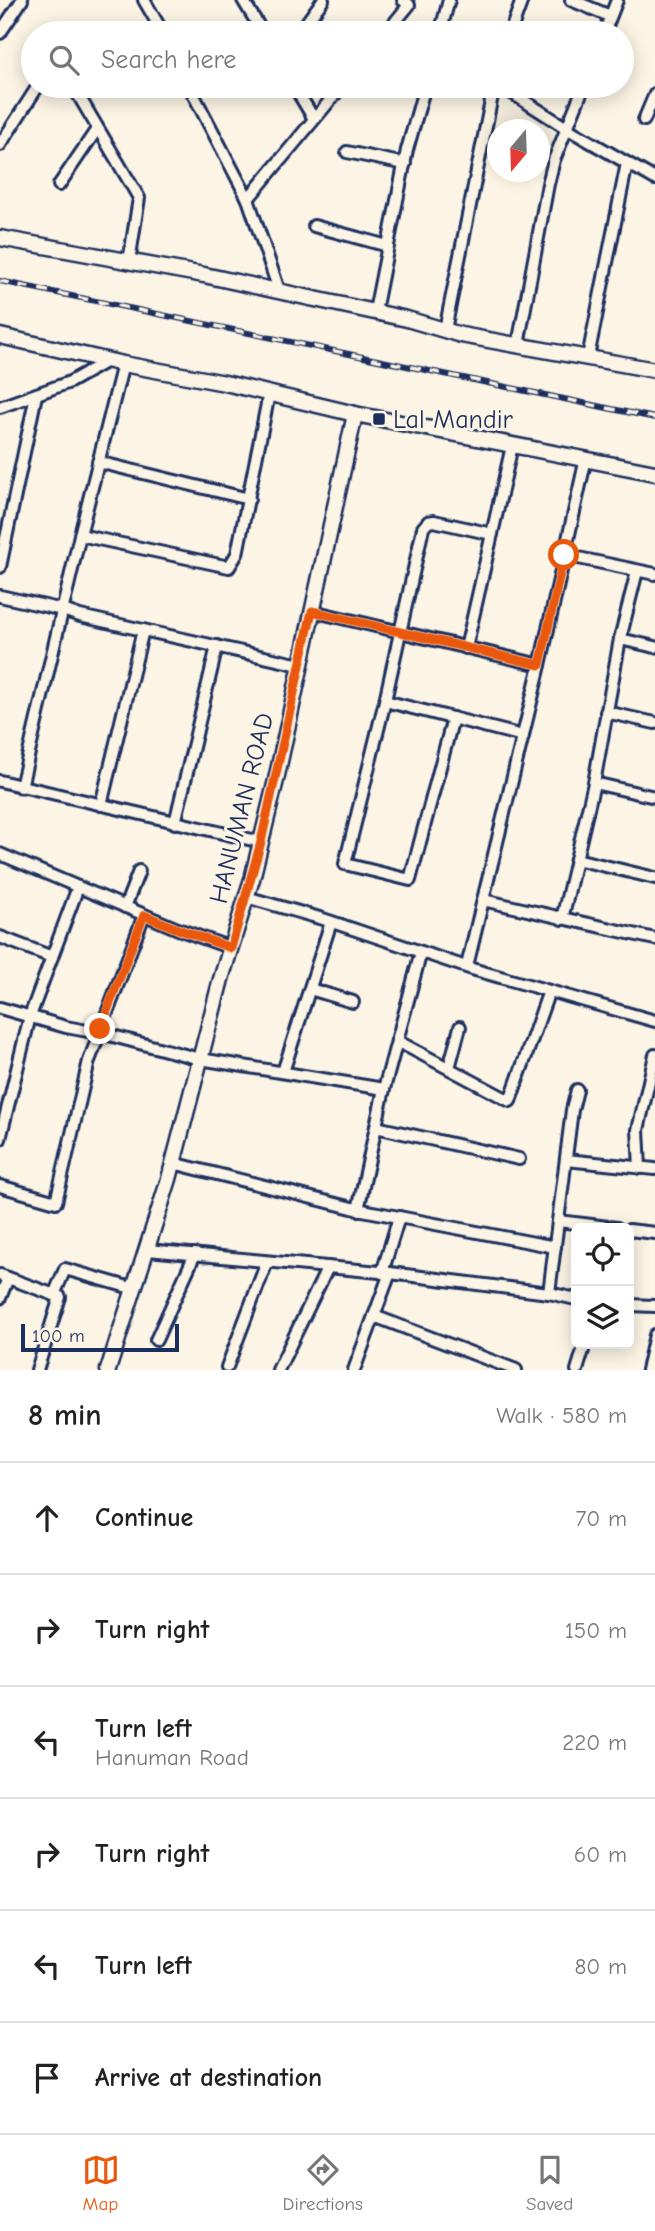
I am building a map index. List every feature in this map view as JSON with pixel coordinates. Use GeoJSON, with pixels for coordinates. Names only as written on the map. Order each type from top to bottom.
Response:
{"type":"FeatureCollection","features":[{"type":"Feature","properties":{"kind":"street"},"geometry":{"type":"LineString","coordinates":[[0,33],[22,0]]}},
{"type":"Feature","properties":{"kind":"street"},"geometry":{"type":"LineString","coordinates":[[144,0],[156,21]]}},
{"type":"Feature","properties":{"kind":"street"},"geometry":{"type":"LineString","coordinates":[[243,0],[256,21]]}},
{"type":"Feature","properties":{"kind":"street"},"geometry":{"type":"LineString","coordinates":[[308,21],[323,0]]}},
{"type":"Feature","properties":{"kind":"street"},"geometry":{"type":"LineString","coordinates":[[396,21],[409,5],[403,0]]}},
{"type":"Feature","properties":{"kind":"street"},"geometry":{"type":"LineString","coordinates":[[443,21],[449,0]]}},
{"type":"Feature","properties":{"kind":"street"},"geometry":{"type":"LineString","coordinates":[[514,21],[522,0]]}},
{"type":"Feature","properties":{"kind":"street"},"geometry":{"type":"LineString","coordinates":[[572,0],[610,16]]}},
{"type":"Feature","properties":{"kind":"street"},"geometry":{"type":"LineString","coordinates":[[608,21],[617,0]]}},
{"type":"Feature","properties":{"kind":"street"},"geometry":{"type":"LineString","coordinates":[[644,120],[655,94]]}},
{"type":"Feature","properties":{"kind":"street"},"geometry":{"type":"LineString","coordinates":[[0,145],[30,98]]}},
{"type":"Feature","properties":{"kind":"street"},"geometry":{"type":"LineString","coordinates":[[80,98],[139,198],[129,262]]}},
{"type":"Feature","properties":{"kind":"street"},"geometry":{"type":"LineString","coordinates":[[195,98],[248,199],[279,290]]}},
{"type":"Feature","properties":{"kind":"street"},"geometry":{"type":"LineString","coordinates":[[301,98],[314,119]]}},
{"type":"Feature","properties":{"kind":"street"},"geometry":{"type":"LineString","coordinates":[[248,199],[332,98]]}},
{"type":"Feature","properties":{"kind":"street"},"geometry":{"type":"LineString","coordinates":[[375,311],[405,164],[422,98]]}},
{"type":"Feature","properties":{"kind":"street"},"geometry":{"type":"LineString","coordinates":[[445,330],[492,98]]}},
{"type":"Feature","properties":{"kind":"street"},"geometry":{"type":"LineString","coordinates":[[520,98],[655,179]]}},
{"type":"Feature","properties":{"kind":"street"},"geometry":{"type":"LineString","coordinates":[[518,345],[548,184],[554,160],[580,98]]}},
{"type":"Feature","properties":{"kind":"street"},"geometry":{"type":"LineString","coordinates":[[59,185],[97,130]]}},
{"type":"Feature","properties":{"kind":"street"},"geometry":{"type":"LineString","coordinates":[[347,152],[405,164]]}},
{"type":"Feature","properties":{"kind":"street"},"geometry":{"type":"LineString","coordinates":[[588,357],[627,163]]}},
{"type":"Feature","properties":{"kind":"street"},"geometry":{"type":"LineString","coordinates":[[314,226],[388,246]]}},
{"type":"Feature","properties":{"kind":"street"},"geometry":{"type":"LineString","coordinates":[[0,238],[279,290],[445,330],[655,370]]}},
{"type":"Feature","properties":{"kind":"street"},"geometry":{"type":"LineString","coordinates":[[0,336],[107,361],[225,383],[355,414],[655,473]]}},
{"type":"Feature","properties":{"kind":"street"},"geometry":{"type":"LineString","coordinates":[[0,407],[70,382],[107,361]]}},
{"type":"Feature","properties":{"kind":"street"},"geometry":{"type":"LineString","coordinates":[[21,787],[123,364]]}},
{"type":"Feature","properties":{"kind":"street"},"geometry":{"type":"LineString","coordinates":[[80,535],[229,567],[237,554],[269,394]]}},
{"type":"Feature","properties":{"kind":"street"},"geometry":{"type":"LineString","coordinates":[[0,567],[36,395]]}},
{"type":"Feature","properties":{"kind":"street","name":"HANUMAN ROAD"},"geometry":{"type":"LineString","coordinates":[[108,1370],[148,1250],[261,842],[355,414]]}},
{"type":"Feature","properties":{"kind":"street"},"geometry":{"type":"LineString","coordinates":[[466,648],[512,446]]}},
{"type":"Feature","properties":{"kind":"street"},"geometry":{"type":"LineString","coordinates":[[467,966],[540,665],[586,458]]}},
{"type":"Feature","properties":{"kind":"street"},"geometry":{"type":"LineString","coordinates":[[98,462],[249,499]]}},
{"type":"Feature","properties":{"kind":"street"},"geometry":{"type":"LineString","coordinates":[[453,718],[410,880],[345,864],[385,701],[423,528],[428,522],[443,522],[492,534]]}},
{"type":"Feature","properties":{"kind":"street"},"geometry":{"type":"LineString","coordinates":[[564,555],[655,574]]}},
{"type":"Feature","properties":{"kind":"street"},"geometry":{"type":"LineString","coordinates":[[562,919],[594,783],[620,639],[637,571]]}},
{"type":"Feature","properties":{"kind":"street"},"geometry":{"type":"LineString","coordinates":[[0,596],[300,665]]}},
{"type":"Feature","properties":{"kind":"street"},"geometry":{"type":"LineString","coordinates":[[312,611],[540,665]]}},
{"type":"Feature","properties":{"kind":"street"},"geometry":{"type":"LineString","coordinates":[[101,805],[143,630]]}},
{"type":"Feature","properties":{"kind":"street"},"geometry":{"type":"LineString","coordinates":[[620,639],[655,648]]}},
{"type":"Feature","properties":{"kind":"street"},"geometry":{"type":"LineString","coordinates":[[175,822],[217,646]]}},
{"type":"Feature","properties":{"kind":"street"},"geometry":{"type":"LineString","coordinates":[[385,701],[523,736]]}},
{"type":"Feature","properties":{"kind":"street"},"geometry":{"type":"LineString","coordinates":[[606,712],[655,723]]}},
{"type":"Feature","properties":{"kind":"street"},"geometry":{"type":"LineString","coordinates":[[0,781],[261,842]]}},
{"type":"Feature","properties":{"kind":"street"},"geometry":{"type":"LineString","coordinates":[[594,783],[655,797]]}},
{"type":"Feature","properties":{"kind":"street"},"geometry":{"type":"LineString","coordinates":[[0,854],[178,929],[231,948]]}},
{"type":"Feature","properties":{"kind":"street"},"geometry":{"type":"LineString","coordinates":[[576,859],[655,878]]}},
{"type":"Feature","properties":{"kind":"street"},"geometry":{"type":"LineString","coordinates":[[125,907],[139,871]]}},
{"type":"Feature","properties":{"kind":"street"},"geometry":{"type":"LineString","coordinates":[[0,1139],[3,1116],[30,1016],[78,887]]}},
{"type":"Feature","properties":{"kind":"street"},"geometry":{"type":"LineString","coordinates":[[246,897],[655,1021]]}},
{"type":"Feature","properties":{"kind":"street"},"geometry":{"type":"LineString","coordinates":[[483,900],[655,939]]}},
{"type":"Feature","properties":{"kind":"street"},"geometry":{"type":"LineString","coordinates":[[0,1186],[56,1202],[89,1061],[144,915]]}},
{"type":"Feature","properties":{"kind":"street"},"geometry":{"type":"LineString","coordinates":[[283,1072],[331,922]]}},
{"type":"Feature","properties":{"kind":"street"},"geometry":{"type":"LineString","coordinates":[[0,937],[52,957]]}},
{"type":"Feature","properties":{"kind":"street"},"geometry":{"type":"LineString","coordinates":[[358,1210],[384,1089],[421,952]]}},
{"type":"Feature","properties":{"kind":"street"},"geometry":{"type":"LineString","coordinates":[[310,989],[354,1002]]}},
{"type":"Feature","properties":{"kind":"street"},"geometry":{"type":"LineString","coordinates":[[397,1041],[510,1101],[550,990]]}},
{"type":"Feature","properties":{"kind":"street"},"geometry":{"type":"LineString","coordinates":[[0,1008],[66,1027],[200,1059],[384,1089]]}},
{"type":"Feature","properties":{"kind":"street"},"geometry":{"type":"LineString","coordinates":[[449,1068],[460,1027]]}},
{"type":"Feature","properties":{"kind":"street"},"geometry":{"type":"LineString","coordinates":[[640,1168],[638,1130],[655,1055]]}},
{"type":"Feature","properties":{"kind":"street"},"geometry":{"type":"LineString","coordinates":[[549,1293],[572,1110],[577,1090]]}},
{"type":"Feature","properties":{"kind":"street"},"geometry":{"type":"LineString","coordinates":[[376,1127],[519,1159]]}},
{"type":"Feature","properties":{"kind":"street"},"geometry":{"type":"LineString","coordinates":[[566,1160],[655,1169]]}},
{"type":"Feature","properties":{"kind":"street"},"geometry":{"type":"LineString","coordinates":[[173,1163],[358,1210],[555,1247]]}},
{"type":"Feature","properties":{"kind":"street"},"geometry":{"type":"LineString","coordinates":[[354,1370],[374,1316],[399,1217]]}},
{"type":"Feature","properties":{"kind":"street"},"geometry":{"type":"LineString","coordinates":[[558,1221],[575,1223]]}},
{"type":"Feature","properties":{"kind":"street"},"geometry":{"type":"LineString","coordinates":[[634,1231],[655,1233]]}},
{"type":"Feature","properties":{"kind":"street"},"geometry":{"type":"LineString","coordinates":[[148,1250],[386,1273],[571,1298]]}},
{"type":"Feature","properties":{"kind":"street"},"geometry":{"type":"LineString","coordinates":[[156,1340],[195,1255]]}},
{"type":"Feature","properties":{"kind":"street"},"geometry":{"type":"LineString","coordinates":[[227,1367],[267,1262]]}},
{"type":"Feature","properties":{"kind":"street"},"geometry":{"type":"LineString","coordinates":[[278,1370],[328,1268]]}},
{"type":"Feature","properties":{"kind":"street"},"geometry":{"type":"LineString","coordinates":[[54,1296],[65,1269],[135,1289]]}},
{"type":"Feature","properties":{"kind":"street"},"geometry":{"type":"LineString","coordinates":[[0,1298],[4,1276],[60,1297],[37,1370]]}},
{"type":"Feature","properties":{"kind":"street"},"geometry":{"type":"LineString","coordinates":[[634,1305],[655,1306]]}},
{"type":"Feature","properties":{"kind":"street"},"geometry":{"type":"LineString","coordinates":[[374,1316],[516,1370]]}},
{"type":"Feature","properties":{"kind":"street"},"geometry":{"type":"LineString","coordinates":[[647,1370],[655,1335]]}},
{"type":"Feature","properties":{"kind":"street"},"geometry":{"type":"LineString","coordinates":[[577,1370],[583,1349]]}},
{"type":"Feature","properties":{"kind":"railway"},"geometry":{"type":"LineString","coordinates":[[0,281],[655,418]]}},
{"type":"Feature","properties":{"kind":"place","name":"Lal Mandir"},"geometry":{"type":"Point","coordinates":[379,419]}},
{"type":"Feature","properties":{"kind":"route"},"geometry":{"type":"LineString","coordinates":[[100,1029],[144,915],[231,948],[252,878],[276,780],[312,611],[540,665],[564,555]]}}]}
